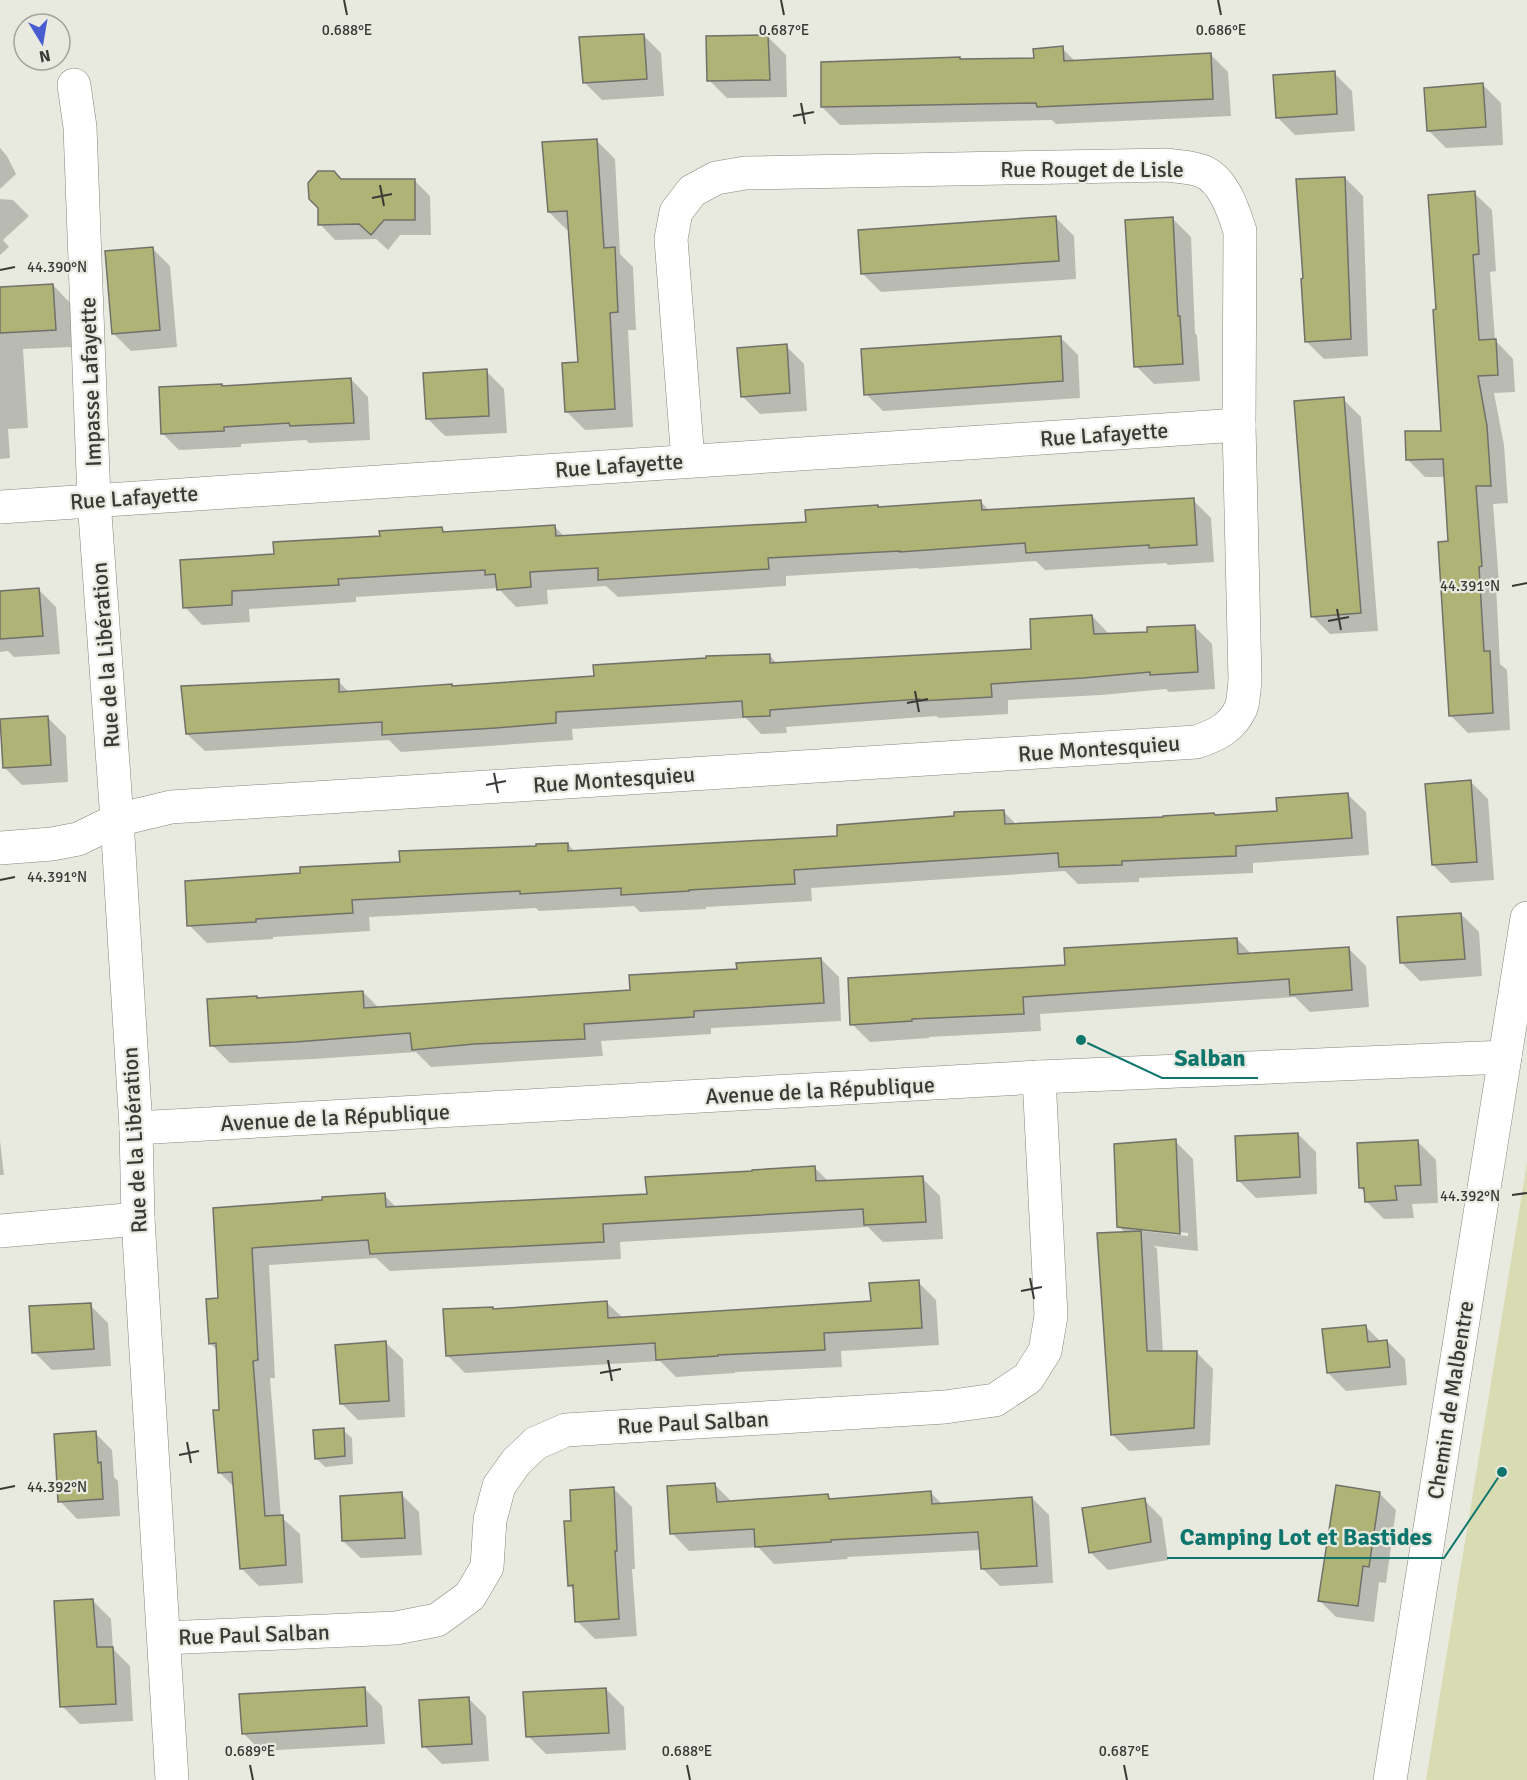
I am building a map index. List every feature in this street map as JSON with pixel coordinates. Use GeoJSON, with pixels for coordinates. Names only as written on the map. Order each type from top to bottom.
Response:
{"type":"FeatureCollection","features":[{"type":"Feature","properties":{"kind":"street","name":"Impasse Lafayette"},"geometry":{"type":"LineString","coordinates":[[74,86],[80,128],[94,500]]}},
{"type":"Feature","properties":{"kind":"street","name":"Rue Rouget de Lisle"},"geometry":{"type":"LineString","coordinates":[[688,460],[671,239],[676,212],[692,192],[716,178],[745,173],[1168,165],[1203,171],[1221,187],[1232,207],[1240,231],[1239,425],[1245,680],[1241,708],[1229,725]]}},
{"type":"Feature","properties":{"kind":"street","name":"Rue Lafayette"},"geometry":{"type":"LineString","coordinates":[[0,507],[1239,425]]}},
{"type":"Feature","properties":{"kind":"street","name":"Rue de la Libération"},"geometry":{"type":"LineString","coordinates":[[94,500],[136,1128],[138,1219],[172,1780]]}},
{"type":"Feature","properties":{"kind":"street","name":"Rue Montesquieu"},"geometry":{"type":"LineString","coordinates":[[0,848],[52,844],[78,839],[117,820],[171,807],[1196,742],[1214,736],[1229,725]]}},
{"type":"Feature","properties":{"kind":"street","name":"Chemin de Malbentre"},"geometry":{"type":"LineString","coordinates":[[1390,1780],[1527,918]]}},
{"type":"Feature","properties":{"kind":"street","name":"Avenue de la République"},"geometry":{"type":"LineString","coordinates":[[136,1128],[1039,1077],[1505,1057]]}},
{"type":"Feature","properties":{"kind":"street","name":"Rue Paul Salban"},"geometry":{"type":"LineString","coordinates":[[164,1638],[396,1628],[437,1620],[470,1596],[487,1567],[490,1520],[499,1486],[516,1462],[536,1443],[566,1430],[945,1407],[995,1400],[1028,1378],[1046,1351],[1051,1316],[1039,1077]]}},
{"type":"Feature","properties":{"kind":"street"},"geometry":{"type":"LineString","coordinates":[[0,1231],[138,1219]]}},
{"type":"Feature","properties":{"kind":"green space"},"geometry":{"type":"Polygon","coordinates":[[[1527,1163],[1527,1780],[1426,1780],[1527,1163]]]}},
{"type":"Feature","properties":{"kind":"building"},"geometry":{"type":"Polygon","coordinates":[[[644,34],[647,79],[583,83],[579,37],[644,34]]]}},
{"type":"Feature","properties":{"kind":"building"},"geometry":{"type":"Polygon","coordinates":[[[768,35],[770,80],[707,81],[706,36],[768,35]]]}},
{"type":"Feature","properties":{"kind":"building"},"geometry":{"type":"Polygon","coordinates":[[[1063,46],[1064,61],[1211,53],[1213,99],[1037,107],[1036,103],[821,107],[821,62],[960,57],[960,59],[1034,58],[1033,49],[1063,46]]]}},
{"type":"Feature","properties":{"kind":"building"},"geometry":{"type":"Polygon","coordinates":[[[1335,71],[1337,114],[1276,118],[1273,75],[1335,71]]]}},
{"type":"Feature","properties":{"kind":"building"},"geometry":{"type":"Polygon","coordinates":[[[1483,83],[1486,127],[1427,131],[1424,88],[1483,83]]]}},
{"type":"Feature","properties":{"kind":"building"},"geometry":{"type":"Polygon","coordinates":[[[597,139],[604,248],[615,247],[618,312],[610,313],[615,409],[565,412],[562,363],[578,362],[567,211],[548,212],[542,142],[597,139]]]}},
{"type":"Feature","properties":{"kind":"building"},"geometry":{"type":"Polygon","coordinates":[[[318,171],[334,171],[341,179],[415,179],[415,220],[384,220],[371,235],[359,224],[318,225],[318,208],[309,199],[308,183],[318,171]]]}},
{"type":"Feature","properties":{"kind":"building"},"geometry":{"type":"Polygon","coordinates":[[[1345,177],[1351,339],[1305,342],[1296,179],[1345,177]]]}},
{"type":"Feature","properties":{"kind":"building"},"geometry":{"type":"Polygon","coordinates":[[[1475,191],[1479,254],[1473,255],[1479,340],[1496,339],[1498,375],[1478,376],[1487,426],[1491,486],[1476,486],[1482,566],[1479,567],[1484,651],[1490,651],[1493,713],[1449,716],[1438,542],[1448,541],[1443,459],[1406,460],[1405,431],[1441,431],[1428,195],[1475,191]]]}},
{"type":"Feature","properties":{"kind":"building"},"geometry":{"type":"Polygon","coordinates":[[[1056,216],[1059,261],[861,274],[858,230],[1056,216]]]}},
{"type":"Feature","properties":{"kind":"building"},"geometry":{"type":"Polygon","coordinates":[[[1173,217],[1183,364],[1134,367],[1125,220],[1173,217]]]}},
{"type":"Feature","properties":{"kind":"building"},"geometry":{"type":"Polygon","coordinates":[[[153,247],[160,330],[112,334],[105,251],[153,247]]]}},
{"type":"Feature","properties":{"kind":"building"},"geometry":{"type":"Polygon","coordinates":[[[53,284],[56,330],[0,333],[0,287],[53,284]]]}},
{"type":"Feature","properties":{"kind":"building"},"geometry":{"type":"Polygon","coordinates":[[[1061,336],[1063,381],[864,395],[861,349],[1061,336]]]}},
{"type":"Feature","properties":{"kind":"building"},"geometry":{"type":"Polygon","coordinates":[[[787,344],[790,393],[741,397],[737,348],[787,344]]]}},
{"type":"Feature","properties":{"kind":"building"},"geometry":{"type":"Polygon","coordinates":[[[487,369],[489,416],[426,419],[423,373],[487,369]]]}},
{"type":"Feature","properties":{"kind":"building"},"geometry":{"type":"Polygon","coordinates":[[[351,378],[354,423],[290,426],[289,423],[224,427],[224,431],[161,434],[159,387],[222,384],[222,386],[351,378]]]}},
{"type":"Feature","properties":{"kind":"building"},"geometry":{"type":"Polygon","coordinates":[[[1344,397],[1361,613],[1311,617],[1294,401],[1344,397]]]}},
{"type":"Feature","properties":{"kind":"building"},"geometry":{"type":"Polygon","coordinates":[[[1194,498],[1197,545],[1149,548],[1149,545],[1026,553],[1025,543],[768,558],[769,569],[598,580],[598,568],[530,572],[531,587],[497,590],[495,574],[485,575],[485,570],[338,579],[339,585],[232,591],[232,605],[183,608],[180,560],[274,554],[273,542],[380,536],[379,531],[442,527],[443,532],[555,525],[556,536],[806,522],[805,510],[981,500],[982,510],[1194,498]]]}},
{"type":"Feature","properties":{"kind":"building"},"geometry":{"type":"Polygon","coordinates":[[[39,588],[43,636],[0,639],[0,591],[39,588]]]}},
{"type":"Feature","properties":{"kind":"building"},"geometry":{"type":"Polygon","coordinates":[[[1092,615],[1094,634],[1147,632],[1147,627],[1195,625],[1198,672],[1150,675],[1150,672],[991,684],[992,697],[920,701],[920,699],[770,710],[770,716],[743,717],[742,701],[556,712],[556,723],[382,735],[382,722],[186,734],[181,686],[339,679],[339,692],[594,676],[593,665],[706,658],[706,656],[770,654],[770,663],[1031,649],[1030,619],[1092,615]]]}},
{"type":"Feature","properties":{"kind":"building"},"geometry":{"type":"Polygon","coordinates":[[[48,716],[51,765],[3,768],[0,719],[48,716]]]}},
{"type":"Feature","properties":{"kind":"building"},"geometry":{"type":"Polygon","coordinates":[[[1471,780],[1477,862],[1432,865],[1425,784],[1471,780]]]}},
{"type":"Feature","properties":{"kind":"building"},"geometry":{"type":"Polygon","coordinates":[[[1348,793],[1352,838],[1236,846],[1236,856],[1122,861],[1122,865],[1059,867],[1058,853],[794,870],[795,884],[621,895],[621,888],[352,900],[353,913],[187,926],[185,881],[300,873],[300,867],[400,862],[399,851],[568,843],[568,851],[837,836],[837,825],[954,816],[954,812],[1004,810],[1005,824],[1214,813],[1215,815],[1277,811],[1276,798],[1348,793]]]}},
{"type":"Feature","properties":{"kind":"building"},"geometry":{"type":"Polygon","coordinates":[[[1461,913],[1465,959],[1400,963],[1397,917],[1461,913]]]}},
{"type":"Feature","properties":{"kind":"building"},"geometry":{"type":"Polygon","coordinates":[[[1237,938],[1238,954],[1349,947],[1352,990],[1290,995],[1289,979],[1023,997],[1024,1014],[912,1019],[912,1021],[850,1025],[848,978],[1065,965],[1064,948],[1237,938]]]}},
{"type":"Feature","properties":{"kind":"building"},"geometry":{"type":"Polygon","coordinates":[[[821,958],[824,1003],[694,1011],[694,1017],[584,1024],[585,1039],[474,1044],[412,1050],[410,1033],[210,1046],[207,999],[363,991],[364,1008],[630,990],[629,975],[737,969],[736,963],[821,958]]]}},
{"type":"Feature","properties":{"kind":"building"},"geometry":{"type":"Polygon","coordinates":[[[1298,1133],[1300,1177],[1237,1181],[1235,1136],[1298,1133]]]}},
{"type":"Feature","properties":{"kind":"building"},"geometry":{"type":"Polygon","coordinates":[[[1176,1139],[1180,1234],[1117,1227],[1114,1144],[1176,1139]]]}},
{"type":"Feature","properties":{"kind":"building"},"geometry":{"type":"Polygon","coordinates":[[[1418,1140],[1421,1185],[1395,1186],[1397,1200],[1365,1202],[1364,1188],[1359,1188],[1357,1143],[1418,1140]]]}},
{"type":"Feature","properties":{"kind":"building"},"geometry":{"type":"Polygon","coordinates":[[[815,1166],[816,1181],[923,1176],[926,1222],[864,1225],[863,1209],[603,1224],[604,1242],[370,1254],[368,1240],[252,1248],[258,1360],[253,1361],[265,1516],[283,1515],[286,1565],[240,1569],[232,1472],[218,1473],[213,1410],[219,1410],[216,1343],[209,1344],[206,1299],[218,1298],[213,1208],[385,1193],[386,1207],[647,1194],[645,1177],[815,1166]]]}},
{"type":"Feature","properties":{"kind":"building"},"geometry":{"type":"Polygon","coordinates":[[[1141,1231],[1147,1351],[1197,1351],[1194,1428],[1111,1435],[1097,1233],[1141,1231]]]}},
{"type":"Feature","properties":{"kind":"building"},"geometry":{"type":"Polygon","coordinates":[[[919,1280],[922,1328],[824,1333],[825,1350],[656,1360],[655,1343],[446,1356],[443,1309],[493,1307],[493,1309],[607,1301],[608,1318],[871,1301],[869,1283],[919,1280]]]}},
{"type":"Feature","properties":{"kind":"building"},"geometry":{"type":"Polygon","coordinates":[[[91,1303],[94,1349],[32,1353],[29,1306],[91,1303]]]}},
{"type":"Feature","properties":{"kind":"building"},"geometry":{"type":"Polygon","coordinates":[[[1366,1325],[1368,1342],[1387,1340],[1390,1367],[1327,1373],[1322,1329],[1366,1325]]]}},
{"type":"Feature","properties":{"kind":"building"},"geometry":{"type":"Polygon","coordinates":[[[386,1341],[389,1401],[340,1404],[335,1345],[386,1341]]]}},
{"type":"Feature","properties":{"kind":"building"},"geometry":{"type":"Polygon","coordinates":[[[344,1428],[345,1456],[315,1459],[313,1430],[344,1428]]]}},
{"type":"Feature","properties":{"kind":"building"},"geometry":{"type":"Polygon","coordinates":[[[96,1431],[103,1499],[58,1502],[54,1434],[96,1431]]]}},
{"type":"Feature","properties":{"kind":"building"},"geometry":{"type":"Polygon","coordinates":[[[715,1483],[717,1502],[828,1494],[829,1499],[931,1491],[932,1504],[1032,1497],[1037,1566],[981,1569],[978,1532],[831,1540],[831,1542],[755,1547],[754,1529],[670,1534],[667,1486],[715,1483]]]}},
{"type":"Feature","properties":{"kind":"building"},"geometry":{"type":"Polygon","coordinates":[[[1336,1485],[1380,1492],[1369,1567],[1363,1566],[1358,1606],[1318,1601],[1336,1485]]]}},
{"type":"Feature","properties":{"kind":"building"},"geometry":{"type":"Polygon","coordinates":[[[614,1487],[619,1619],[575,1622],[573,1585],[568,1586],[564,1521],[571,1521],[570,1490],[614,1487]]]}},
{"type":"Feature","properties":{"kind":"building"},"geometry":{"type":"Polygon","coordinates":[[[402,1492],[405,1538],[342,1541],[340,1496],[402,1492]]]}},
{"type":"Feature","properties":{"kind":"building"},"geometry":{"type":"Polygon","coordinates":[[[1145,1498],[1151,1542],[1089,1553],[1082,1508],[1145,1498]]]}},
{"type":"Feature","properties":{"kind":"building"},"geometry":{"type":"Polygon","coordinates":[[[93,1599],[97,1647],[113,1647],[116,1704],[60,1707],[54,1601],[93,1599]]]}},
{"type":"Feature","properties":{"kind":"building"},"geometry":{"type":"Polygon","coordinates":[[[365,1687],[367,1726],[242,1734],[239,1694],[365,1687]]]}},
{"type":"Feature","properties":{"kind":"building"},"geometry":{"type":"Polygon","coordinates":[[[606,1688],[609,1733],[526,1737],[523,1692],[606,1688]]]}},
{"type":"Feature","properties":{"kind":"building"},"geometry":{"type":"Polygon","coordinates":[[[469,1697],[472,1744],[422,1747],[419,1700],[469,1697]]]}},
{"type":"Feature","properties":{"kind":"place","name":"Salban"},"geometry":{"type":"Point","coordinates":[1081,1040]}},
{"type":"Feature","properties":{"kind":"place","name":"Camping Lot et Bastides"},"geometry":{"type":"Point","coordinates":[1502,1472]}}]}
